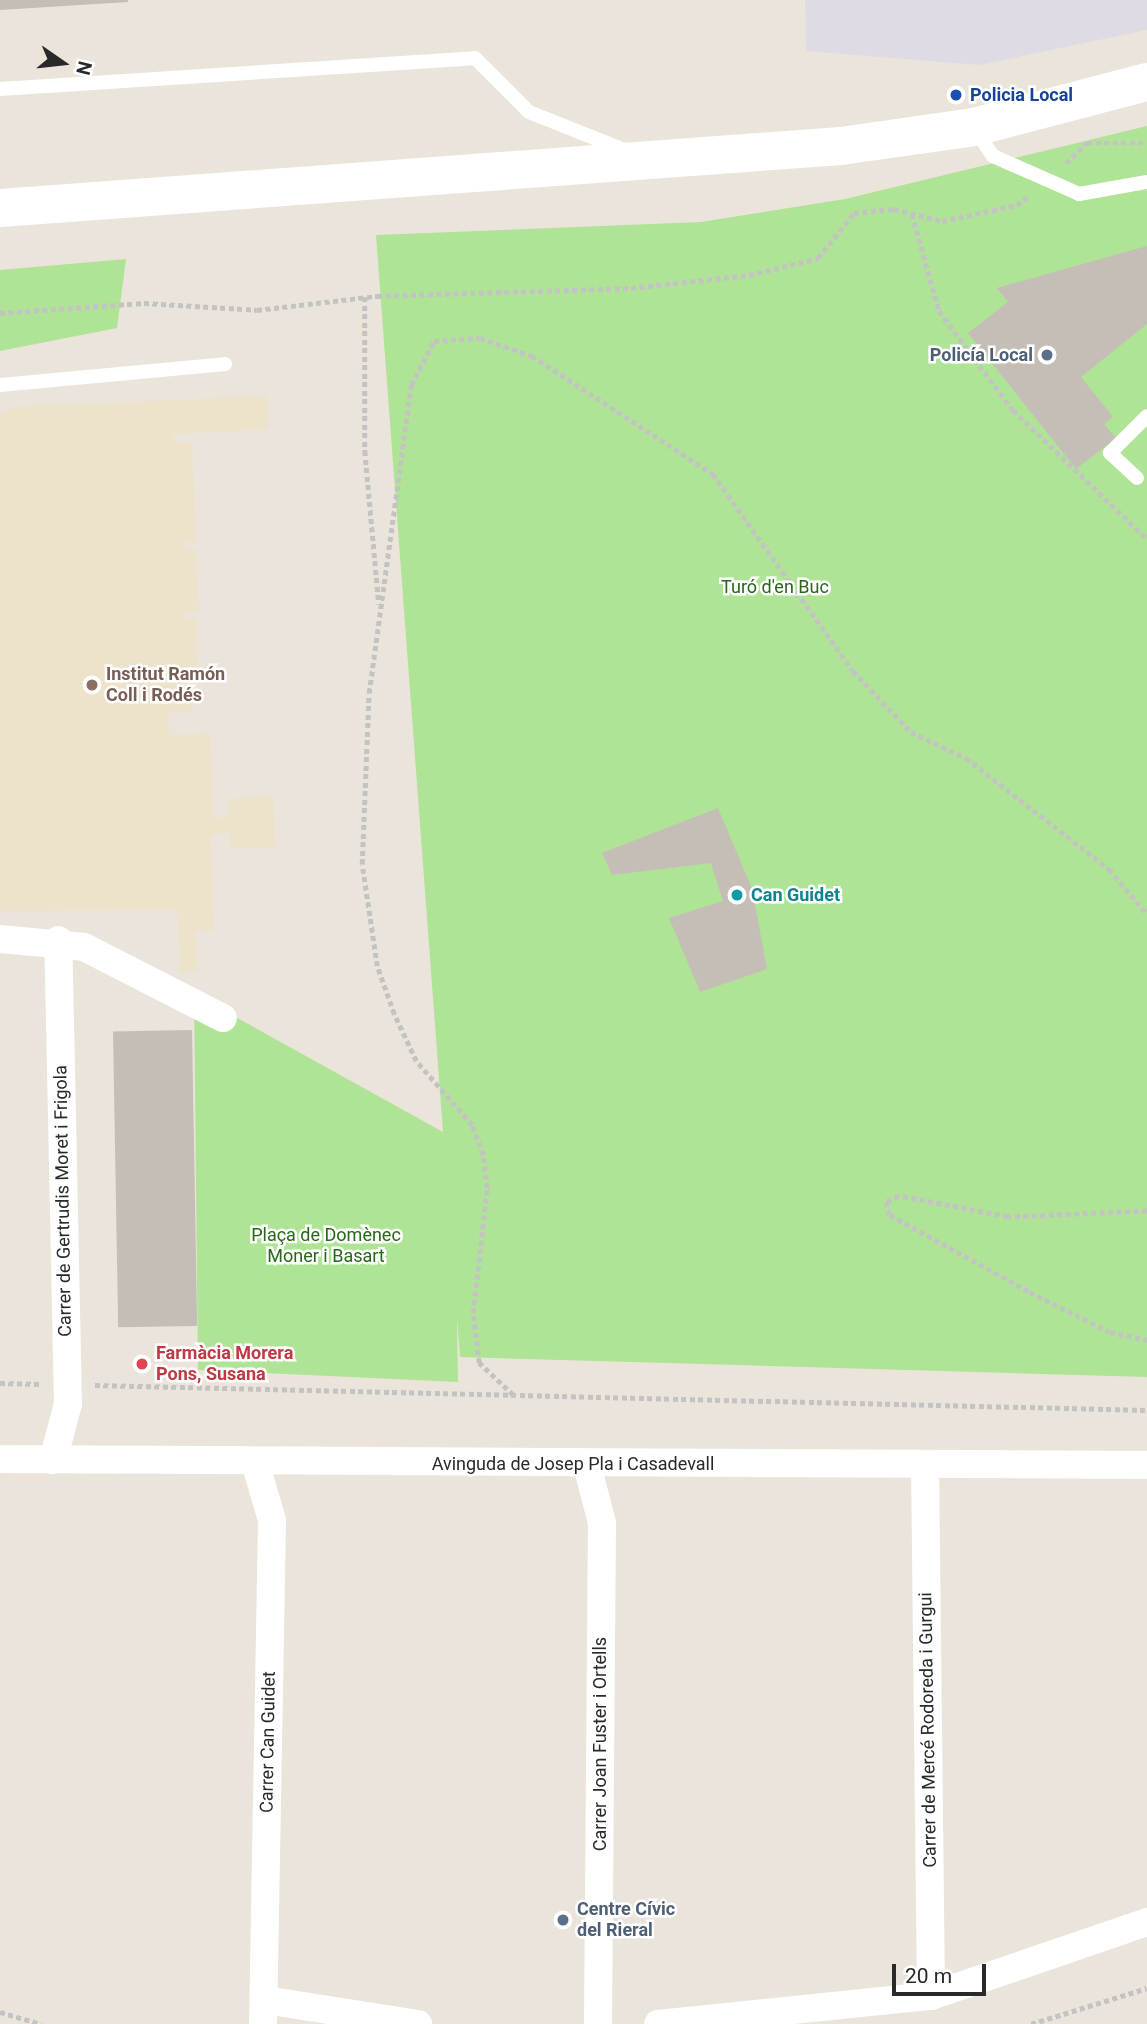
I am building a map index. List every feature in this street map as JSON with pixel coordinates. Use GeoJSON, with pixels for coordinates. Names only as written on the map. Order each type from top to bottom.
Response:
{"type":"FeatureCollection","features":[{"type":"Feature","properties":{"kind":"main road"},"geometry":{"type":"LineString","coordinates":[[0,208],[841,146],[974,127],[1147,82]]}},
{"type":"Feature","properties":{"kind":"street"},"geometry":{"type":"LineString","coordinates":[[0,939],[58,940],[223,1018]]}},
{"type":"Feature","properties":{"kind":"street","name":"Carrer de Gertrudis Moret i Frigola"},"geometry":{"type":"LineString","coordinates":[[52,1460],[68,1385],[58,940]]}},
{"type":"Feature","properties":{"kind":"street","name":"Avinguda de Josep Pla i Casadevall"},"geometry":{"type":"LineString","coordinates":[[0,1459],[587,1465],[1147,1465]]}},
{"type":"Feature","properties":{"kind":"street","name":"Carrer Can Guidet"},"geometry":{"type":"LineString","coordinates":[[255,1462],[272,1520],[264,2012]]}},
{"type":"Feature","properties":{"kind":"street","name":"Carrer de Mercé Rodoreda i Gurgui"},"geometry":{"type":"LineString","coordinates":[[925,1464],[931,1996]]}},
{"type":"Feature","properties":{"kind":"street","name":"Carrer Joan Fuster i Ortells"},"geometry":{"type":"LineString","coordinates":[[587,1465],[601,1523],[598,2024]]}},
{"type":"Feature","properties":{"kind":"street"},"geometry":{"type":"LineString","coordinates":[[658,2024],[931,1996],[1147,1922]]}},
{"type":"Feature","properties":{"kind":"street"},"geometry":{"type":"LineString","coordinates":[[264,2012],[418,2024]]}},
{"type":"Feature","properties":{"kind":"lane"},"geometry":{"type":"LineString","coordinates":[[0,89],[475,58],[529,112],[653,160]]}},
{"type":"Feature","properties":{"kind":"lane"},"geometry":{"type":"LineString","coordinates":[[974,127],[993,156],[1048,181],[1094,196],[1147,182]]}},
{"type":"Feature","properties":{"kind":"lane"},"geometry":{"type":"LineString","coordinates":[[0,384],[225,363]]}},
{"type":"Feature","properties":{"kind":"lane"},"geometry":{"type":"LineString","coordinates":[[1138,478],[1110,453],[1147,416]]}},
{"type":"Feature","properties":{"kind":"path"},"geometry":{"type":"LineString","coordinates":[[0,313],[144,303],[257,310],[365,297],[631,288],[749,275],[818,258],[854,213],[911,213],[942,221],[1017,205],[1048,181],[1087,143],[1147,144]]}},
{"type":"Feature","properties":{"kind":"path"},"geometry":{"type":"LineString","coordinates":[[911,213],[939,311],[1013,410],[1147,540]]}},
{"type":"Feature","properties":{"kind":"path"},"geometry":{"type":"LineString","coordinates":[[365,297],[365,450],[380,613]]}},
{"type":"Feature","properties":{"kind":"path"},"geometry":{"type":"LineString","coordinates":[[513,1395],[479,1363],[473,1313],[487,1188],[484,1155],[472,1125],[416,1061],[381,978],[367,915],[362,864],[367,746],[380,613],[419,361],[445,337],[512,346],[713,474],[853,671],[911,732],[966,758],[1109,869],[1147,914]]}},
{"type":"Feature","properties":{"kind":"path"},"geometry":{"type":"LineString","coordinates":[[1147,1211],[1008,1217],[899,1196],[886,1202],[890,1215],[1030,1292],[1110,1332],[1147,1340]]}},
{"type":"Feature","properties":{"kind":"path"},"geometry":{"type":"LineString","coordinates":[[0,1383],[1147,1410]]}},
{"type":"Feature","properties":{"kind":"path"},"geometry":{"type":"LineString","coordinates":[[1031,2024],[1147,1988]]}},
{"type":"Feature","properties":{"kind":"path"},"geometry":{"type":"LineString","coordinates":[[0,2012],[41,2024]]}},
{"type":"Feature","properties":{"kind":"shaded area"},"geometry":{"type":"Polygon","coordinates":[[[805,0],[1147,0],[1147,30],[979,65],[806,51],[805,0]]]}},
{"type":"Feature","properties":{"kind":"shaded area","name":"Institut Ramón Coll i Rodés"},"geometry":{"type":"Polygon","coordinates":[[[267,396],[268,429],[174,434],[174,443],[192,442],[196,541],[184,541],[183,549],[196,549],[199,610],[185,611],[185,618],[196,618],[198,676],[184,677],[194,711],[167,712],[169,735],[210,734],[213,818],[229,817],[228,799],[273,796],[275,847],[231,849],[230,833],[210,834],[214,930],[195,931],[197,971],[180,972],[177,910],[0,911],[0,416],[14,407],[267,396]]]}},
{"type":"Feature","properties":{"kind":"green space","name":"Turó d'en Buc"},"geometry":{"type":"Polygon","coordinates":[[[1147,126],[1147,1377],[460,1357],[457,1318],[458,1382],[198,1370],[194,994],[443,1132],[376,235],[701,222],[845,199],[1147,126]]]}},
{"type":"Feature","properties":{"kind":"green space"},"geometry":{"type":"Polygon","coordinates":[[[126,259],[117,328],[0,351],[0,270],[126,259]]]}},
{"type":"Feature","properties":{"kind":"building"},"geometry":{"type":"Polygon","coordinates":[[[0,0],[128,0],[128,2],[0,10],[0,0]]]}},
{"type":"Feature","properties":{"kind":"building","name":"Policía Local"},"geometry":{"type":"Polygon","coordinates":[[[1147,246],[1147,324],[1081,377],[1113,417],[1104,424],[1116,438],[1076,469],[968,333],[1008,302],[997,288],[1147,246]]]}},
{"type":"Feature","properties":{"kind":"building","name":"Can Guidet"},"geometry":{"type":"Polygon","coordinates":[[[718,808],[752,889],[767,969],[700,992],[669,918],[723,901],[711,863],[612,875],[602,853],[718,808]]]}},
{"type":"Feature","properties":{"kind":"building"},"geometry":{"type":"Polygon","coordinates":[[[192,1030],[197,1326],[118,1327],[113,1031],[192,1030]]]}},
{"type":"Feature","properties":{"kind":"place","name":"Policia Local"},"geometry":{"type":"Point","coordinates":[956,95]}},
{"type":"Feature","properties":{"kind":"place","name":"Policía Local"},"geometry":{"type":"Point","coordinates":[1047,355]}},
{"type":"Feature","properties":{"kind":"place","name":"Institut Ramón Coll i Rodés"},"geometry":{"type":"Point","coordinates":[92,685]}},
{"type":"Feature","properties":{"kind":"place","name":"Can Guidet"},"geometry":{"type":"Point","coordinates":[737,895]}},
{"type":"Feature","properties":{"kind":"place","name":"Farmàcia Morera Pons, Susana"},"geometry":{"type":"Point","coordinates":[142,1364]}},
{"type":"Feature","properties":{"kind":"place","name":"Centre Cívic del Rieral"},"geometry":{"type":"Point","coordinates":[563,1920]}},
{"type":"Feature","properties":{"kind":"park label","name":"Plaça de Domènec Moner i Basart"},"geometry":{"type":"Point","coordinates":[326,1246]}}]}
